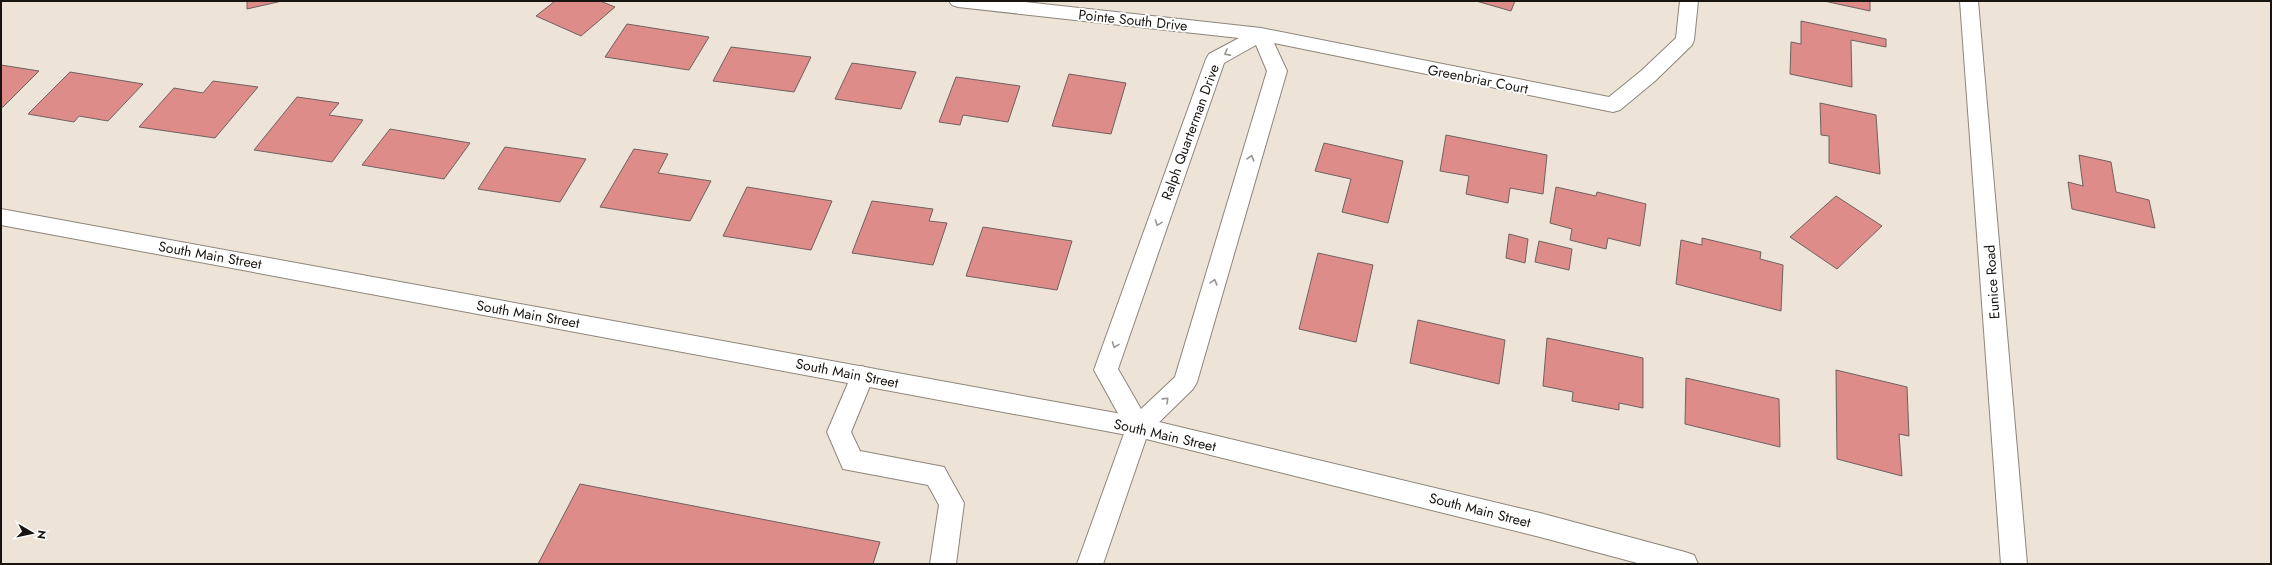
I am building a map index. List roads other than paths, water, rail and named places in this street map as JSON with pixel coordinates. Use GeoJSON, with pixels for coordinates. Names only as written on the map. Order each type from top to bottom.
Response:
{"type":"FeatureCollection","features":[{"type":"Feature","properties":{"kind":"street","name":"Pointe South Drive"},"geometry":{"type":"LineString","coordinates":[[958,1],[1261,34]]}},
{"type":"Feature","properties":{"kind":"street","name":"Greenbriar Court"},"geometry":{"type":"LineString","coordinates":[[1261,34],[1613,105],[1648,76],[1685,40],[1689,1]]}},
{"type":"Feature","properties":{"kind":"street","name":"Eunice Road"},"geometry":{"type":"LineString","coordinates":[[1969,1],[2014,564]]}},
{"type":"Feature","properties":{"kind":"street"},"geometry":{"type":"LineString","coordinates":[[1090,564],[1138,427],[1185,382],[1277,71],[1261,34]]}},
{"type":"Feature","properties":{"kind":"street","name":"Ralph Quarterman Drive"},"geometry":{"type":"LineString","coordinates":[[1138,427],[1106,370],[1216,59],[1261,34]]}},
{"type":"Feature","properties":{"kind":"street","name":"South Main Street"},"geometry":{"type":"LineString","coordinates":[[1,217],[1138,427],[1540,524],[1685,564]]}},
{"type":"Feature","properties":{"kind":"street"},"geometry":{"type":"LineString","coordinates":[[862,376],[838,432],[852,461],[935,475],[952,503],[944,564]]}}]}
